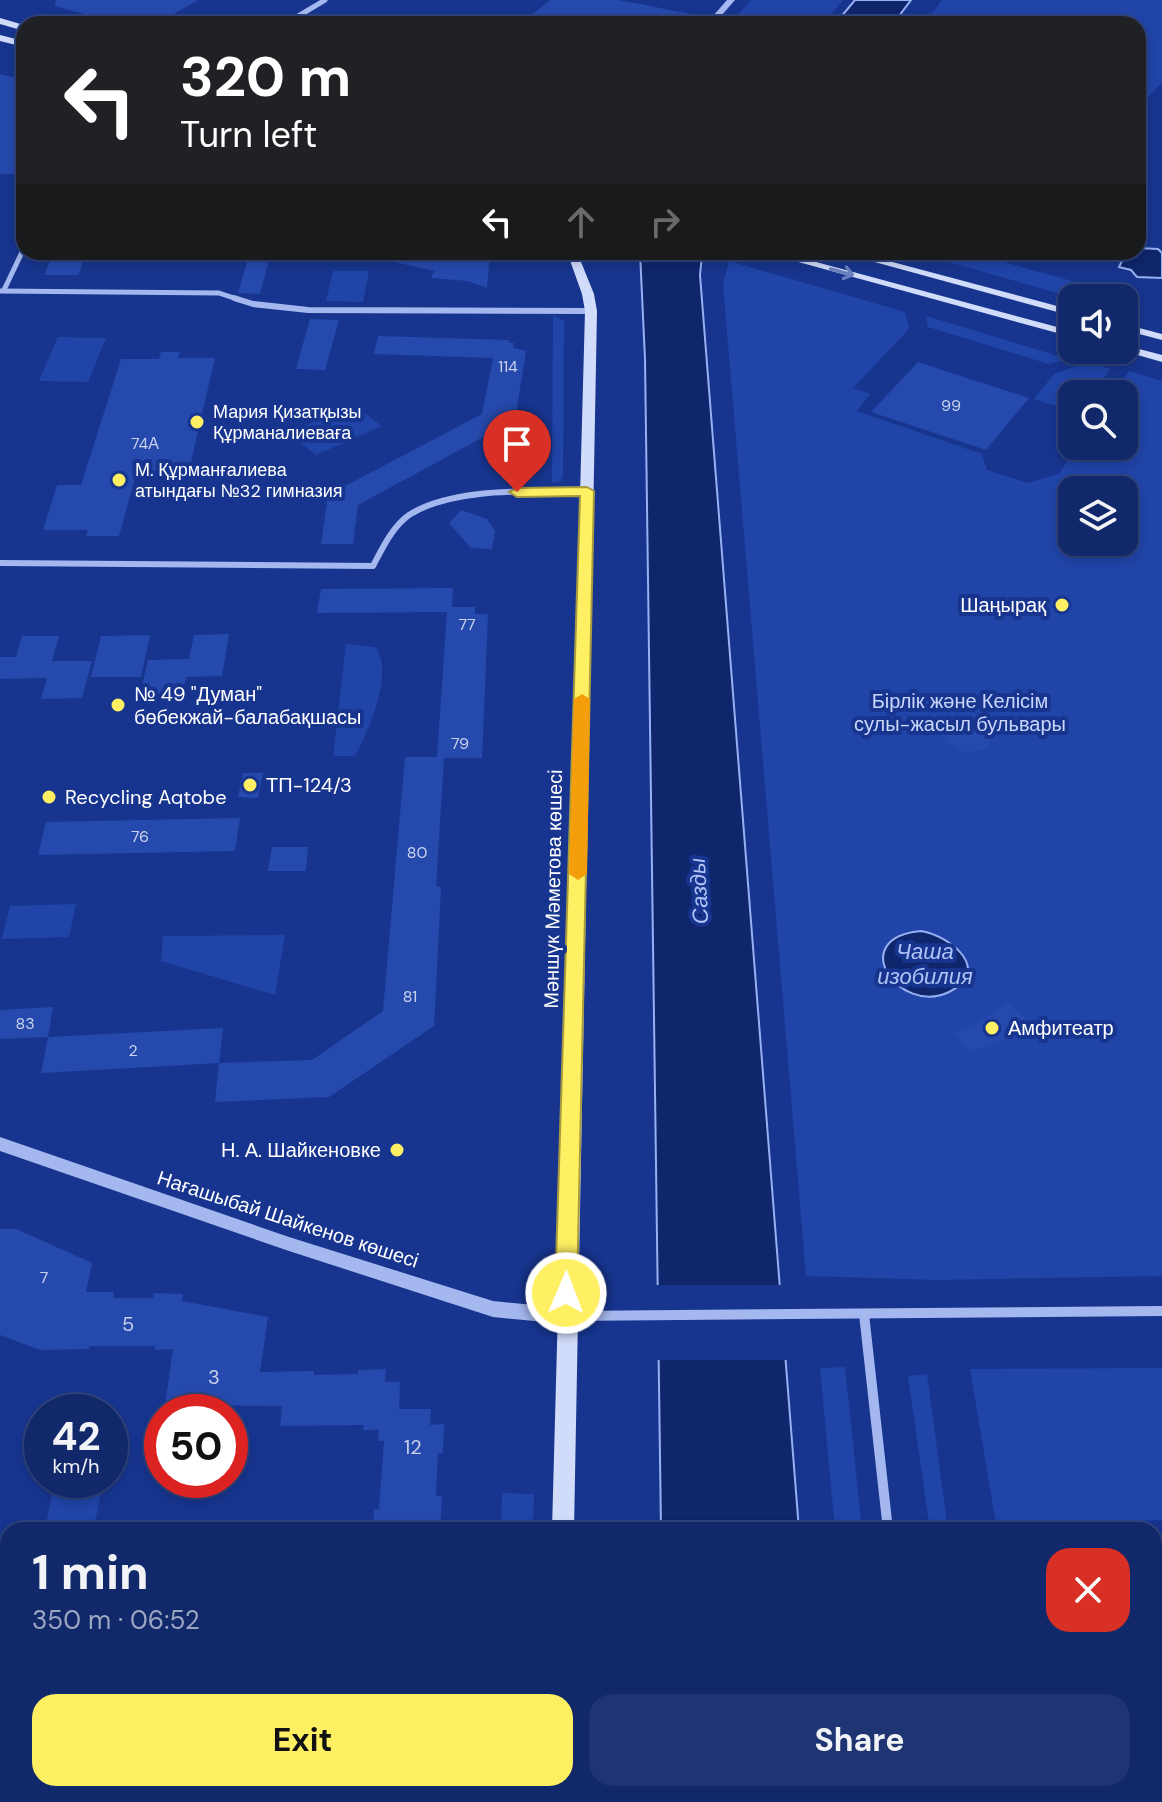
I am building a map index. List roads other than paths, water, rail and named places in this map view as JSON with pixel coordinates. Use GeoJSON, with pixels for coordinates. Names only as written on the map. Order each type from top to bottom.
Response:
{"type":"FeatureCollection","features":[{"type":"Feature","properties":{"kind":"main road","name":"Мәншүк Мәметова көшесі"},"geometry":{"type":"LineString","coordinates":[[563,1522],[591,311],[575,260]]}},
{"type":"Feature","properties":{"kind":"main road"},"geometry":{"type":"LineString","coordinates":[[797,260],[1058,330]]}},
{"type":"Feature","properties":{"kind":"main road"},"geometry":{"type":"LineString","coordinates":[[873,260],[1058,309]]}},
{"type":"Feature","properties":{"kind":"main road"},"geometry":{"type":"LineString","coordinates":[[928,295],[939,290],[966,289],[1011,297]]}},
{"type":"Feature","properties":{"kind":"main road"},"geometry":{"type":"LineString","coordinates":[[1138,331],[1162,337]]}},
{"type":"Feature","properties":{"kind":"main road"},"geometry":{"type":"LineString","coordinates":[[1138,352],[1162,359]]}},
{"type":"Feature","properties":{"kind":"street"},"geometry":{"type":"LineString","coordinates":[[298,16],[325,0]]}},
{"type":"Feature","properties":{"kind":"street"},"geometry":{"type":"LineString","coordinates":[[717,16],[731,0]]}},
{"type":"Feature","properties":{"kind":"street"},"geometry":{"type":"LineString","coordinates":[[18,260],[2,291],[219,293],[253,304],[352,313],[591,311]]}},
{"type":"Feature","properties":{"kind":"street"},"geometry":{"type":"LineString","coordinates":[[0,563],[373,566],[398,525],[410,514],[441,502],[517,492],[587,491]]}},
{"type":"Feature","properties":{"kind":"street","name":"Нағашыбай Шайкенов көшесі"},"geometry":{"type":"LineString","coordinates":[[0,1144],[289,1244],[493,1309],[566,1316]]}},
{"type":"Feature","properties":{"kind":"street"},"geometry":{"type":"LineString","coordinates":[[566,1316],[1162,1311]]}},
{"type":"Feature","properties":{"kind":"street"},"geometry":{"type":"LineString","coordinates":[[864,1314],[887,1522]]}},
{"type":"Feature","properties":{"kind":"water"},"geometry":{"type":"Polygon","coordinates":[[[855,0],[911,0],[899,16],[842,16],[855,0]]]}},
{"type":"Feature","properties":{"kind":"water"},"geometry":{"type":"Polygon","coordinates":[[[1146,248],[1158,249],[1162,253],[1162,278],[1137,277],[1131,270],[1119,267],[1122,261],[1146,260],[1146,248]]]}},
{"type":"Feature","properties":{"kind":"water","name":"Сазды"},"geometry":{"type":"Polygon","coordinates":[[[640,260],[702,260],[700,275],[798,1522],[661,1522],[645,359],[640,260]]]}},
{"type":"Feature","properties":{"kind":"water","name":"Чаша изобилия"},"geometry":{"type":"Polygon","coordinates":[[[921,931],[944,940],[963,956],[967,974],[962,984],[949,992],[930,997],[913,994],[898,985],[888,973],[883,960],[886,947],[898,937],[921,931]]]}},
{"type":"Feature","properties":{"kind":"place","name":"Мария Қизатқызы Құрманалиеваға"},"geometry":{"type":"Point","coordinates":[197,422]}},
{"type":"Feature","properties":{"kind":"place","name":"М. Құрманғалиева атындағы №32 гимназия"},"geometry":{"type":"Point","coordinates":[119,480]}},
{"type":"Feature","properties":{"kind":"place","name":"Шаңырақ"},"geometry":{"type":"Point","coordinates":[1062,605]}},
{"type":"Feature","properties":{"kind":"place","name":"№ 49 \"Думан\" бөбекжай-балабақшасы"},"geometry":{"type":"Point","coordinates":[118,705]}},
{"type":"Feature","properties":{"kind":"place","name":"ТП-124/3"},"geometry":{"type":"Point","coordinates":[250,785]}},
{"type":"Feature","properties":{"kind":"place","name":"Recycling Aqtobe"},"geometry":{"type":"Point","coordinates":[49,797]}},
{"type":"Feature","properties":{"kind":"place","name":"Амфитеатр"},"geometry":{"type":"Point","coordinates":[992,1028]}},
{"type":"Feature","properties":{"kind":"place","name":"Н. А. Шайкеновке"},"geometry":{"type":"Point","coordinates":[397,1150]}},
{"type":"Feature","properties":{"kind":"park label","name":"Бірлік және Келісім сулы-жасыл бульвары"},"geometry":{"type":"Point","coordinates":[960,712]}}]}
